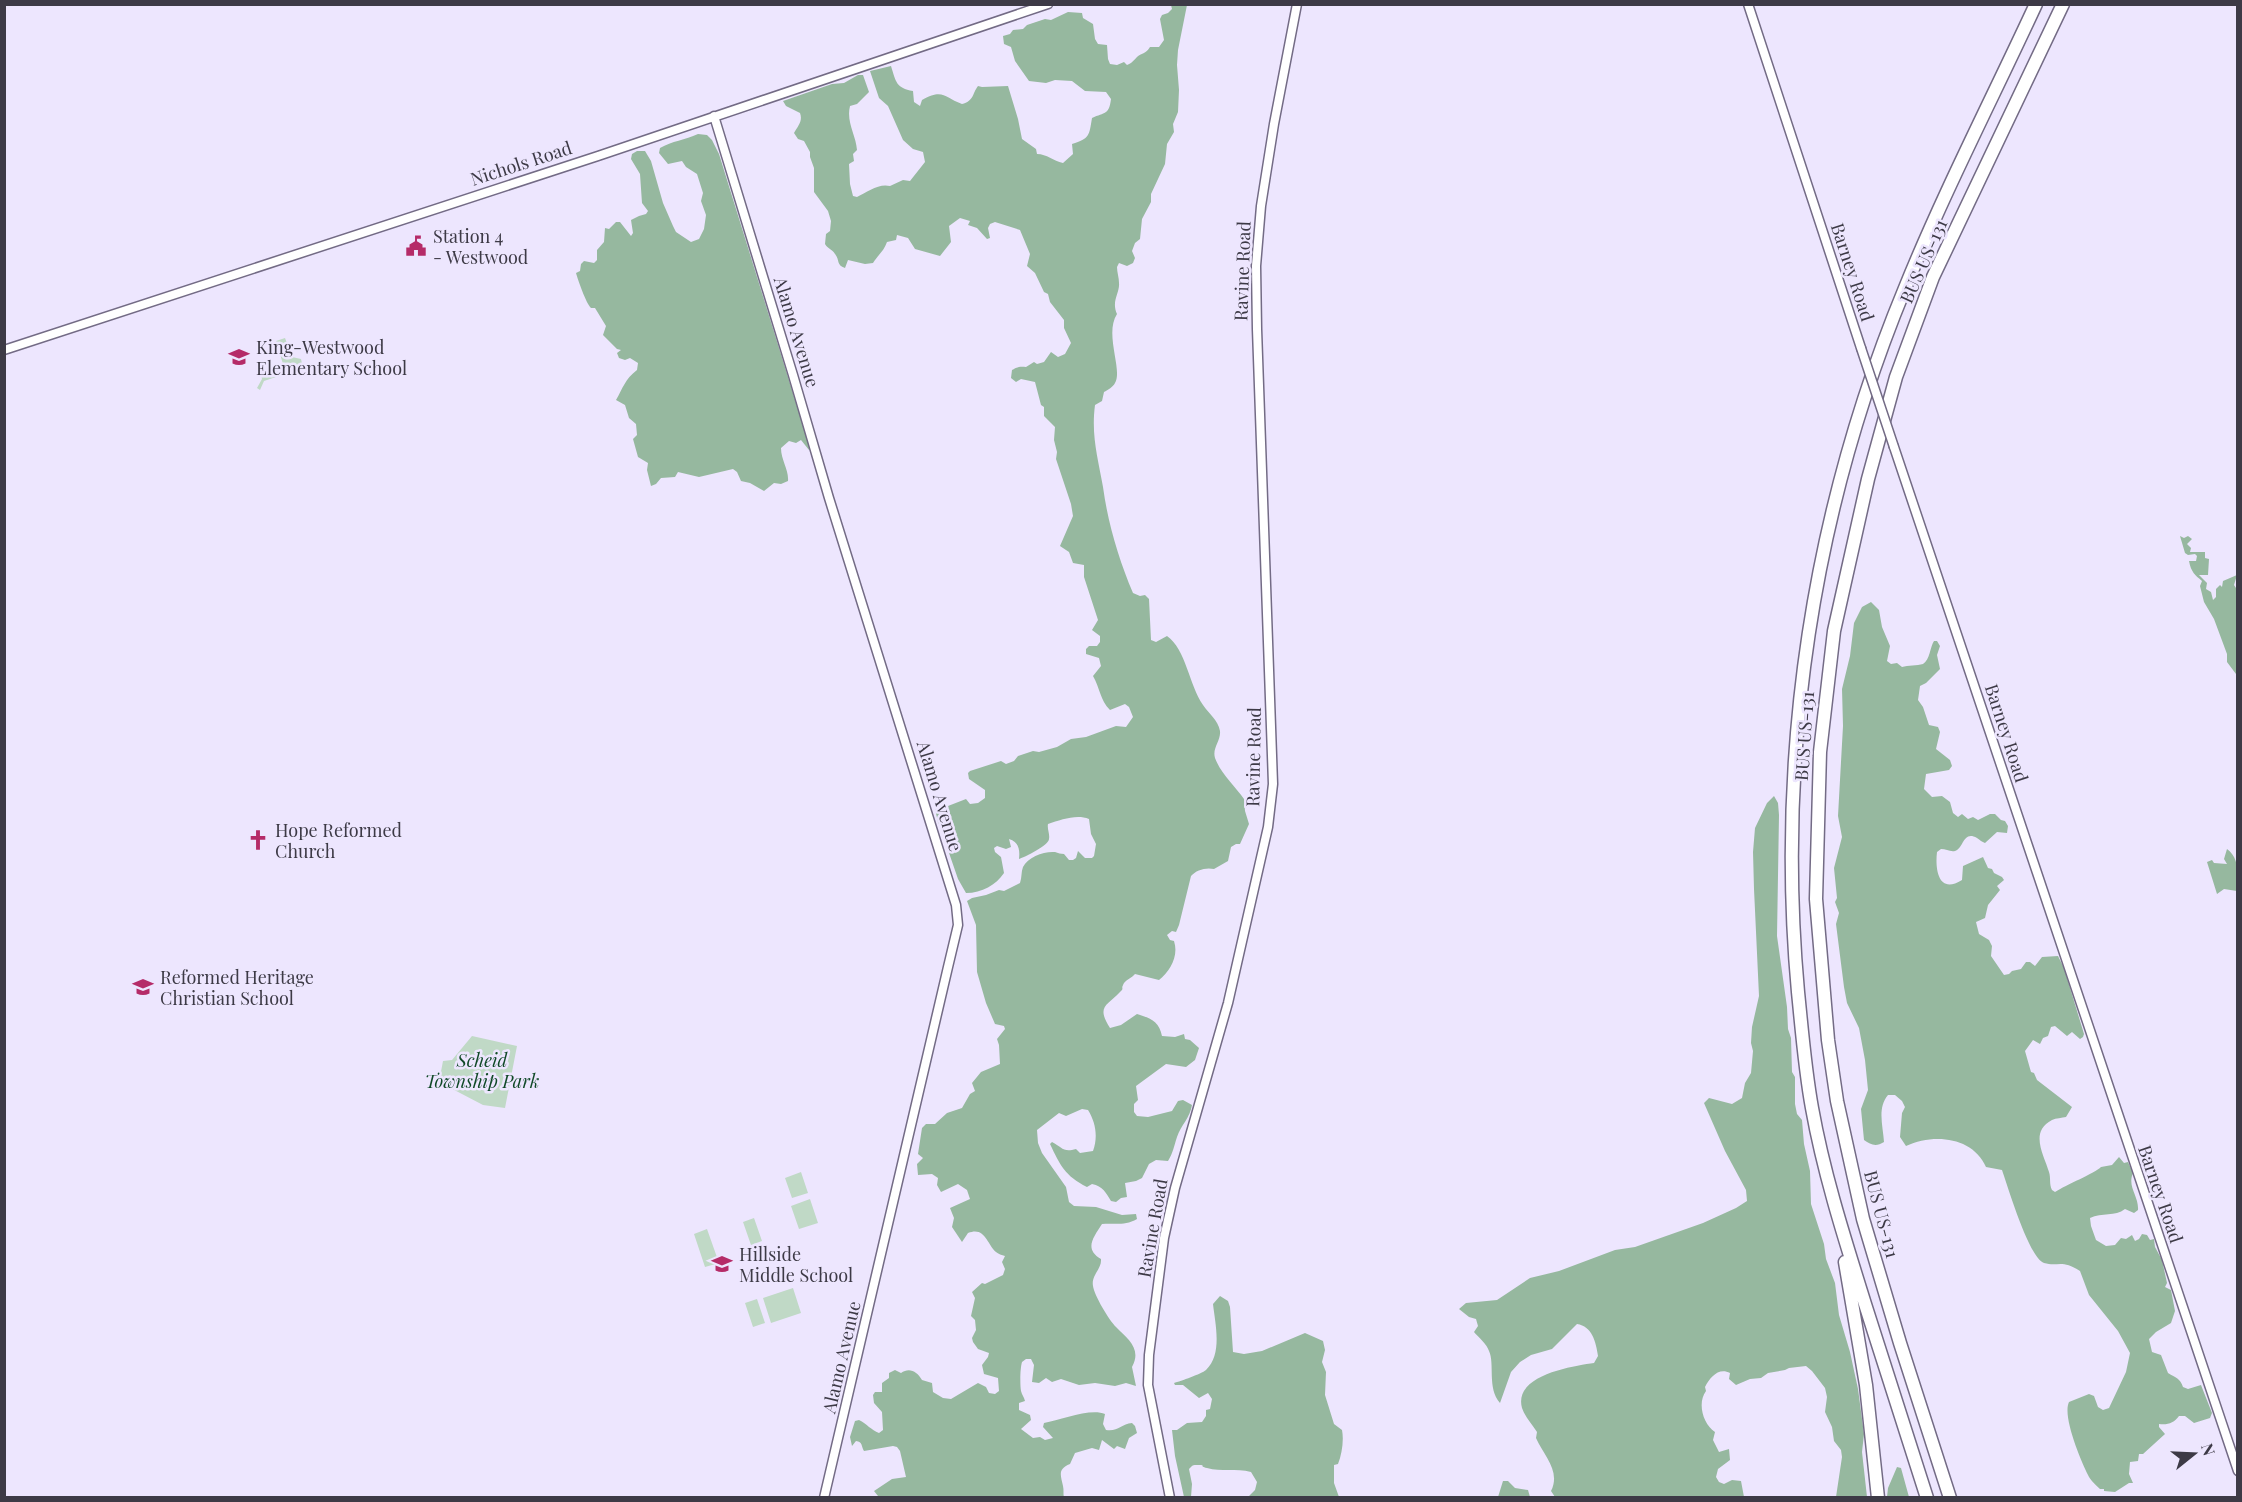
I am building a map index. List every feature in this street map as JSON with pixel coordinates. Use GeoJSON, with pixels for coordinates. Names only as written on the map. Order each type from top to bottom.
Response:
{"type":"FeatureCollection","features":[{"type":"Feature","properties":{"kind":"highway","name":"BUS US-131"},"geometry":{"type":"LineString","coordinates":[[1927,1497],[1838,1219],[1812,1109],[1802,1040],[1791,901],[1791,830],[1795,759],[1809,627],[1823,552],[1845,458],[1904,290],[2036,4]]}},
{"type":"Feature","properties":{"kind":"highway","name":"BUS US-131"},"geometry":{"type":"LineString","coordinates":[[1950,1497],[1863,1220],[1837,1101],[1827,1029],[1816,899],[1820,752],[1833,631],[1868,479],[1896,377],[1934,277],[2063,4]]}},
{"type":"Feature","properties":{"kind":"highway"},"geometry":{"type":"LineString","coordinates":[[1838,1219],[1866,1385],[1878,1497]]}},
{"type":"Feature","properties":{"kind":"street","name":"Nichols Road"},"geometry":{"type":"LineString","coordinates":[[4,350],[598,156],[1027,8],[1048,4]]}},
{"type":"Feature","properties":{"kind":"street","name":"Ravine Road"},"geometry":{"type":"LineString","coordinates":[[1170,1497],[1148,1385],[1149,1355],[1164,1238],[1172,1196],[1228,1004],[1268,827],[1273,784],[1256,266],[1267,165],[1296,4]]}},
{"type":"Feature","properties":{"kind":"street","name":"Barney Road"},"geometry":{"type":"LineString","coordinates":[[1748,4],[1894,447],[2238,1471]]}},
{"type":"Feature","properties":{"kind":"street","name":"Alamo Avenue"},"geometry":{"type":"LineString","coordinates":[[714,116],[958,916],[824,1497]]}},
{"type":"Feature","properties":{"kind":"green space"},"geometry":{"type":"Polygon","coordinates":[[[1171,5],[1187,5],[1178,50],[1178,112],[1173,124],[1174,132],[1167,144],[1165,164],[1142,219],[1140,239],[1135,243],[1132,251],[1135,258],[1133,263],[1127,266],[1119,263],[1117,267],[1119,287],[1115,309],[1117,314],[1112,331],[1117,377],[1113,386],[1104,392],[1102,401],[1095,405],[1094,437],[1108,515],[1119,555],[1133,593],[1140,596],[1145,595],[1149,599],[1151,640],[1156,642],[1167,636],[1179,649],[1198,697],[1219,727],[1220,735],[1215,758],[1224,775],[1244,799],[1249,824],[1240,844],[1231,847],[1228,861],[1214,869],[1198,871],[1191,876],[1179,925],[1176,932],[1172,931],[1167,935],[1170,940],[1174,941],[1175,952],[1167,972],[1159,980],[1135,974],[1124,983],[1104,1011],[1110,1028],[1121,1025],[1137,1014],[1153,1021],[1159,1027],[1162,1036],[1175,1037],[1184,1034],[1185,1039],[1190,1040],[1199,1048],[1195,1060],[1186,1067],[1166,1064],[1136,1086],[1138,1100],[1134,1104],[1134,1112],[1137,1116],[1148,1117],[1172,1111],[1178,1101],[1183,1100],[1192,1105],[1168,1161],[1156,1160],[1149,1164],[1142,1178],[1125,1183],[1127,1197],[1116,1202],[1111,1201],[1099,1186],[1092,1184],[1087,1187],[1068,1174],[1050,1144],[1052,1142],[1065,1150],[1076,1149],[1080,1153],[1093,1151],[1095,1130],[1088,1110],[1082,1109],[1066,1116],[1059,1113],[1037,1130],[1042,1153],[1066,1187],[1069,1202],[1074,1206],[1096,1207],[1122,1215],[1136,1214],[1137,1219],[1128,1223],[1102,1224],[1091,1247],[1101,1259],[1093,1282],[1094,1290],[1110,1319],[1132,1345],[1135,1361],[1132,1367],[1136,1386],[1126,1383],[1115,1386],[1095,1383],[1079,1385],[1061,1379],[1052,1382],[1046,1378],[1039,1383],[1032,1382],[1034,1365],[1031,1359],[1026,1359],[1022,1362],[1020,1377],[1021,1391],[1025,1401],[1019,1403],[1019,1410],[1030,1415],[1031,1420],[1021,1429],[1033,1438],[1040,1437],[1045,1440],[1053,1438],[1043,1427],[1044,1423],[1092,1412],[1105,1414],[1103,1424],[1106,1430],[1114,1430],[1132,1423],[1137,1433],[1129,1438],[1125,1449],[1117,1446],[1114,1449],[1102,1440],[1099,1450],[1092,1448],[1075,1453],[1070,1464],[1063,1468],[1061,1473],[1064,1497],[878,1496],[874,1491],[892,1479],[906,1477],[900,1451],[893,1446],[864,1451],[861,1443],[856,1441],[852,1446],[850,1437],[855,1421],[859,1420],[879,1433],[883,1430],[882,1412],[874,1403],[873,1395],[875,1392],[882,1392],[882,1383],[889,1378],[889,1373],[895,1370],[901,1373],[907,1370],[913,1371],[922,1380],[932,1383],[933,1392],[943,1398],[951,1399],[978,1383],[986,1387],[989,1393],[995,1394],[999,1391],[998,1378],[984,1374],[982,1365],[989,1353],[978,1349],[973,1342],[972,1338],[976,1330],[975,1320],[971,1316],[975,1298],[972,1292],[982,1283],[985,1284],[1003,1275],[1005,1269],[1002,1262],[1005,1256],[996,1252],[985,1237],[978,1232],[968,1233],[962,1242],[952,1227],[954,1218],[950,1208],[970,1199],[967,1190],[958,1184],[941,1192],[937,1185],[938,1178],[932,1174],[918,1175],[917,1164],[923,1158],[918,1154],[922,1128],[926,1124],[935,1124],[947,1113],[962,1108],[970,1094],[975,1091],[972,1083],[981,1072],[1000,1064],[997,1039],[1005,1029],[1004,1026],[995,1024],[986,1003],[977,972],[976,925],[967,901],[999,890],[1004,891],[1020,883],[1025,863],[1037,855],[1055,852],[1064,854],[1069,860],[1073,860],[1078,851],[1085,858],[1092,858],[1096,844],[1091,834],[1089,819],[1074,817],[1048,824],[1048,842],[1022,858],[1019,859],[1017,844],[1012,840],[1009,839],[1011,847],[1006,849],[997,846],[994,848],[1001,857],[1004,873],[988,888],[966,893],[958,879],[948,850],[948,841],[938,822],[935,809],[937,804],[948,806],[966,799],[970,804],[978,803],[985,798],[985,790],[969,779],[970,771],[1001,761],[1006,764],[1014,761],[1018,756],[1057,747],[1071,739],[1086,737],[1116,726],[1126,727],[1133,717],[1129,707],[1125,704],[1110,710],[1107,706],[1093,676],[1101,666],[1099,658],[1086,654],[1089,646],[1097,646],[1100,642],[1100,636],[1092,630],[1098,620],[1084,577],[1084,565],[1073,563],[1069,552],[1060,546],[1073,516],[1056,459],[1055,427],[1044,416],[1044,407],[1041,405],[1035,382],[1021,379],[1016,382],[1011,378],[1012,370],[1026,367],[1034,362],[1037,364],[1044,362],[1051,352],[1058,357],[1065,354],[1071,343],[1064,328],[1064,320],[1050,302],[1048,294],[1044,292],[1035,273],[1027,266],[1030,254],[1020,230],[995,222],[988,228],[990,238],[987,239],[977,228],[968,225],[970,221],[960,218],[949,226],[951,242],[940,256],[915,249],[908,238],[897,235],[896,240],[887,242],[873,263],[865,264],[848,260],[845,268],[842,267],[834,252],[825,244],[831,221],[828,211],[814,192],[814,168],[810,152],[804,141],[798,139],[794,133],[800,121],[800,113],[786,106],[783,101],[863,75],[869,92],[857,104],[850,106],[849,112],[857,150],[853,154],[854,161],[849,164],[850,184],[853,196],[857,197],[877,187],[890,186],[903,180],[910,181],[925,162],[923,152],[913,149],[903,140],[888,106],[879,98],[870,71],[891,66],[900,86],[913,91],[914,102],[920,106],[922,100],[929,96],[940,94],[962,104],[971,99],[978,86],[1008,86],[1022,139],[1036,149],[1037,154],[1063,163],[1073,154],[1072,144],[1088,136],[1092,118],[1108,110],[1111,99],[1106,92],[1085,91],[1072,81],[1055,80],[1046,83],[1029,81],[1015,61],[1011,47],[1004,44],[1003,36],[1010,34],[1013,30],[1023,29],[1027,25],[1045,19],[1051,20],[1068,12],[1082,13],[1083,18],[1093,24],[1098,44],[1107,45],[1110,64],[1117,65],[1124,62],[1127,65],[1150,47],[1159,47],[1164,40],[1160,19],[1172,9],[1171,5]]]}},
{"type":"Feature","properties":{"kind":"green space"},"geometry":{"type":"Polygon","coordinates":[[[698,134],[707,135],[719,154],[810,448],[809,450],[801,440],[796,443],[789,441],[781,448],[788,481],[781,484],[774,483],[764,491],[741,481],[733,469],[699,477],[678,472],[675,477],[661,478],[651,486],[647,470],[648,463],[638,457],[633,439],[637,435],[636,424],[629,418],[625,405],[616,400],[627,380],[637,370],[638,363],[630,358],[625,360],[619,358],[617,353],[621,350],[603,335],[606,326],[595,308],[589,305],[576,273],[580,271],[584,261],[594,263],[597,260],[597,250],[604,242],[605,228],[609,229],[616,222],[620,222],[631,236],[633,233],[631,220],[648,211],[642,203],[640,174],[631,159],[632,154],[637,151],[645,151],[651,161],[663,203],[676,232],[691,242],[699,239],[704,229],[706,215],[701,201],[703,193],[697,174],[686,167],[682,161],[668,164],[659,153],[660,148],[698,134]]]}},
{"type":"Feature","properties":{"kind":"green space"},"geometry":{"type":"Polygon","coordinates":[[[285,338],[292,357],[301,359],[303,368],[264,381],[260,390],[257,388],[262,379],[260,372],[283,364],[276,341],[285,338]]]}},
{"type":"Feature","properties":{"kind":"green space"},"geometry":{"type":"Polygon","coordinates":[[[2180,536],[2184,538],[2188,536],[2192,539],[2187,544],[2191,548],[2190,552],[2205,552],[2205,558],[2209,559],[2208,575],[2199,575],[2207,583],[2206,589],[2211,592],[2213,600],[2216,597],[2216,589],[2220,585],[2222,587],[2223,581],[2237,575],[2234,585],[2238,591],[2237,684],[2236,674],[2227,662],[2227,654],[2214,619],[2204,602],[2200,586],[2202,581],[2190,565],[2189,561],[2196,561],[2197,556],[2185,553],[2180,536]]]}},
{"type":"Feature","properties":{"kind":"green space"},"geometry":{"type":"Polygon","coordinates":[[[1871,602],[1879,610],[1882,627],[1890,646],[1887,661],[1891,664],[1897,663],[1902,667],[1923,664],[1927,660],[1934,641],[1937,641],[1940,646],[1937,655],[1940,669],[1920,686],[1918,700],[1929,725],[1938,727],[1940,732],[1936,749],[1950,760],[1952,766],[1949,770],[1926,774],[1924,789],[1932,797],[1942,796],[1950,802],[1953,813],[1958,817],[1962,814],[1968,819],[1973,817],[1978,820],[1995,814],[2008,826],[2007,833],[1997,832],[1985,843],[1969,836],[1955,851],[1941,849],[1937,852],[1940,878],[1943,882],[1954,884],[1962,880],[1963,866],[1983,857],[1988,868],[2004,880],[1997,886],[2000,890],[1988,905],[1985,918],[1976,922],[1979,934],[1989,940],[1992,946],[1991,956],[2004,975],[2021,969],[2026,962],[2035,966],[2042,957],[2058,956],[2064,968],[2083,1037],[2080,1039],[2072,1032],[2067,1036],[2055,1026],[2051,1027],[2048,1036],[2043,1038],[2040,1044],[2033,1040],[2025,1051],[2031,1072],[2037,1080],[2072,1107],[2066,1117],[2052,1120],[2041,1131],[2040,1144],[2052,1190],[2055,1192],[2101,1167],[2112,1165],[2119,1157],[2124,1163],[2128,1162],[2133,1173],[2131,1183],[2138,1210],[2134,1213],[2125,1209],[2117,1213],[2095,1216],[2090,1218],[2091,1226],[2096,1240],[2106,1246],[2115,1245],[2121,1238],[2126,1239],[2132,1235],[2135,1241],[2142,1234],[2147,1235],[2150,1240],[2154,1239],[2155,1247],[2162,1260],[2167,1283],[2165,1287],[2171,1290],[2175,1311],[2171,1323],[2149,1339],[2152,1352],[2161,1355],[2168,1373],[2179,1380],[2183,1387],[2188,1389],[2201,1385],[2212,1413],[2210,1418],[2194,1423],[2185,1416],[2179,1416],[2171,1423],[2159,1424],[2165,1434],[2143,1454],[2139,1454],[2138,1461],[2130,1462],[2129,1474],[2133,1483],[2115,1492],[2100,1489],[2089,1477],[2073,1439],[2068,1409],[2069,1402],[2089,1394],[2094,1396],[2098,1407],[2103,1410],[2109,1408],[2126,1372],[2130,1353],[2118,1331],[2089,1295],[2080,1271],[2064,1264],[2044,1263],[2038,1258],[2026,1236],[2002,1170],[1986,1167],[1972,1149],[1952,1140],[1928,1140],[1906,1146],[1900,1137],[1902,1113],[1905,1107],[1895,1095],[1888,1095],[1883,1106],[1884,1142],[1874,1145],[1864,1140],[1861,1109],[1868,1090],[1865,1060],[1859,1028],[1847,1003],[1844,987],[1836,924],[1839,913],[1835,902],[1837,898],[1834,868],[1842,837],[1838,816],[1843,726],[1842,689],[1850,656],[1854,623],[1862,607],[1871,602]]]}},
{"type":"Feature","properties":{"kind":"green space"},"geometry":{"type":"Polygon","coordinates":[[[1774,796],[1778,803],[1779,815],[1777,936],[1791,1038],[1795,1104],[1797,1114],[1802,1120],[1810,1171],[1811,1204],[1835,1283],[1839,1315],[1858,1389],[1864,1434],[1862,1452],[1867,1497],[1836,1497],[1841,1450],[1834,1441],[1832,1427],[1825,1412],[1827,1397],[1825,1388],[1806,1366],[1768,1373],[1761,1378],[1750,1379],[1736,1385],[1729,1379],[1730,1373],[1722,1371],[1712,1377],[1705,1387],[1702,1407],[1707,1424],[1715,1432],[1713,1440],[1719,1452],[1729,1449],[1730,1460],[1718,1469],[1716,1477],[1724,1484],[1732,1480],[1741,1481],[1744,1497],[1555,1497],[1551,1491],[1554,1484],[1553,1470],[1536,1438],[1537,1432],[1523,1411],[1522,1397],[1526,1387],[1547,1374],[1594,1363],[1598,1356],[1590,1331],[1577,1324],[1552,1349],[1531,1355],[1520,1362],[1511,1372],[1500,1403],[1492,1383],[1491,1356],[1484,1343],[1474,1332],[1478,1326],[1476,1319],[1469,1317],[1459,1309],[1466,1303],[1497,1300],[1530,1278],[1559,1271],[1615,1250],[1635,1247],[1703,1223],[1747,1201],[1746,1190],[1725,1151],[1704,1103],[1709,1098],[1732,1104],[1742,1098],[1745,1083],[1751,1073],[1752,1027],[1759,996],[1753,852],[1755,828],[1767,803],[1774,796]]]}},
{"type":"Feature","properties":{"kind":"green space"},"geometry":{"type":"Polygon","coordinates":[[[2227,849],[2236,863],[2237,891],[2224,889],[2217,894],[2207,862],[2212,860],[2214,863],[2227,864],[2224,859],[2227,849]]]}},
{"type":"Feature","properties":{"kind":"green space","name":"Scheid Township Park"},"geometry":{"type":"Polygon","coordinates":[[[472,1036],[517,1046],[505,1108],[483,1105],[439,1082],[443,1061],[452,1060],[472,1036]]]}},
{"type":"Feature","properties":{"kind":"green space"},"geometry":{"type":"Polygon","coordinates":[[[801,1172],[808,1193],[792,1198],[785,1178],[801,1172]]]}},
{"type":"Feature","properties":{"kind":"green space"},"geometry":{"type":"Polygon","coordinates":[[[810,1199],[818,1223],[799,1229],[791,1206],[810,1199]]]}},
{"type":"Feature","properties":{"kind":"green space"},"geometry":{"type":"Polygon","coordinates":[[[754,1218],[762,1241],[751,1245],[743,1222],[754,1218]]]}},
{"type":"Feature","properties":{"kind":"green space"},"geometry":{"type":"Polygon","coordinates":[[[707,1229],[719,1263],[705,1267],[694,1234],[707,1229]]]}},
{"type":"Feature","properties":{"kind":"green space"},"geometry":{"type":"Polygon","coordinates":[[[793,1288],[801,1313],[771,1323],[763,1298],[793,1288]]]}},
{"type":"Feature","properties":{"kind":"green space"},"geometry":{"type":"Polygon","coordinates":[[[1220,1296],[1228,1301],[1230,1307],[1233,1352],[1244,1354],[1262,1351],[1305,1333],[1323,1341],[1325,1350],[1322,1362],[1326,1372],[1325,1395],[1334,1424],[1342,1430],[1343,1434],[1341,1456],[1338,1464],[1334,1465],[1334,1483],[1339,1497],[1248,1497],[1255,1490],[1257,1482],[1251,1472],[1193,1465],[1189,1469],[1192,1484],[1191,1497],[1184,1497],[1172,1430],[1177,1430],[1187,1423],[1202,1422],[1206,1416],[1206,1410],[1210,1409],[1212,1399],[1208,1393],[1199,1398],[1183,1385],[1174,1383],[1203,1372],[1215,1356],[1217,1338],[1213,1304],[1220,1296]]]}},
{"type":"Feature","properties":{"kind":"green space"},"geometry":{"type":"Polygon","coordinates":[[[757,1299],[765,1323],[753,1327],[745,1303],[757,1299]]]}},
{"type":"Feature","properties":{"kind":"green space"},"geometry":{"type":"Polygon","coordinates":[[[1897,1467],[1901,1468],[1909,1497],[1887,1497],[1888,1488],[1897,1467]]]}},
{"type":"Feature","properties":{"kind":"green space"},"geometry":{"type":"Polygon","coordinates":[[[1503,1481],[1508,1481],[1515,1488],[1528,1490],[1530,1497],[1498,1497],[1503,1481]]]}},
{"type":"Feature","properties":{"kind":"place","name":"Station 4 - Westwood"},"geometry":{"type":"Point","coordinates":[416,246]}},
{"type":"Feature","properties":{"kind":"place","name":"King-Westwood Elementary School"},"geometry":{"type":"Point","coordinates":[239,357]}},
{"type":"Feature","properties":{"kind":"place","name":"Hope Reformed Church"},"geometry":{"type":"Point","coordinates":[258,840]}},
{"type":"Feature","properties":{"kind":"place","name":"Reformed Heritage Christian School"},"geometry":{"type":"Point","coordinates":[143,987]}},
{"type":"Feature","properties":{"kind":"place","name":"Hillside Middle School"},"geometry":{"type":"Point","coordinates":[722,1264]}}]}
